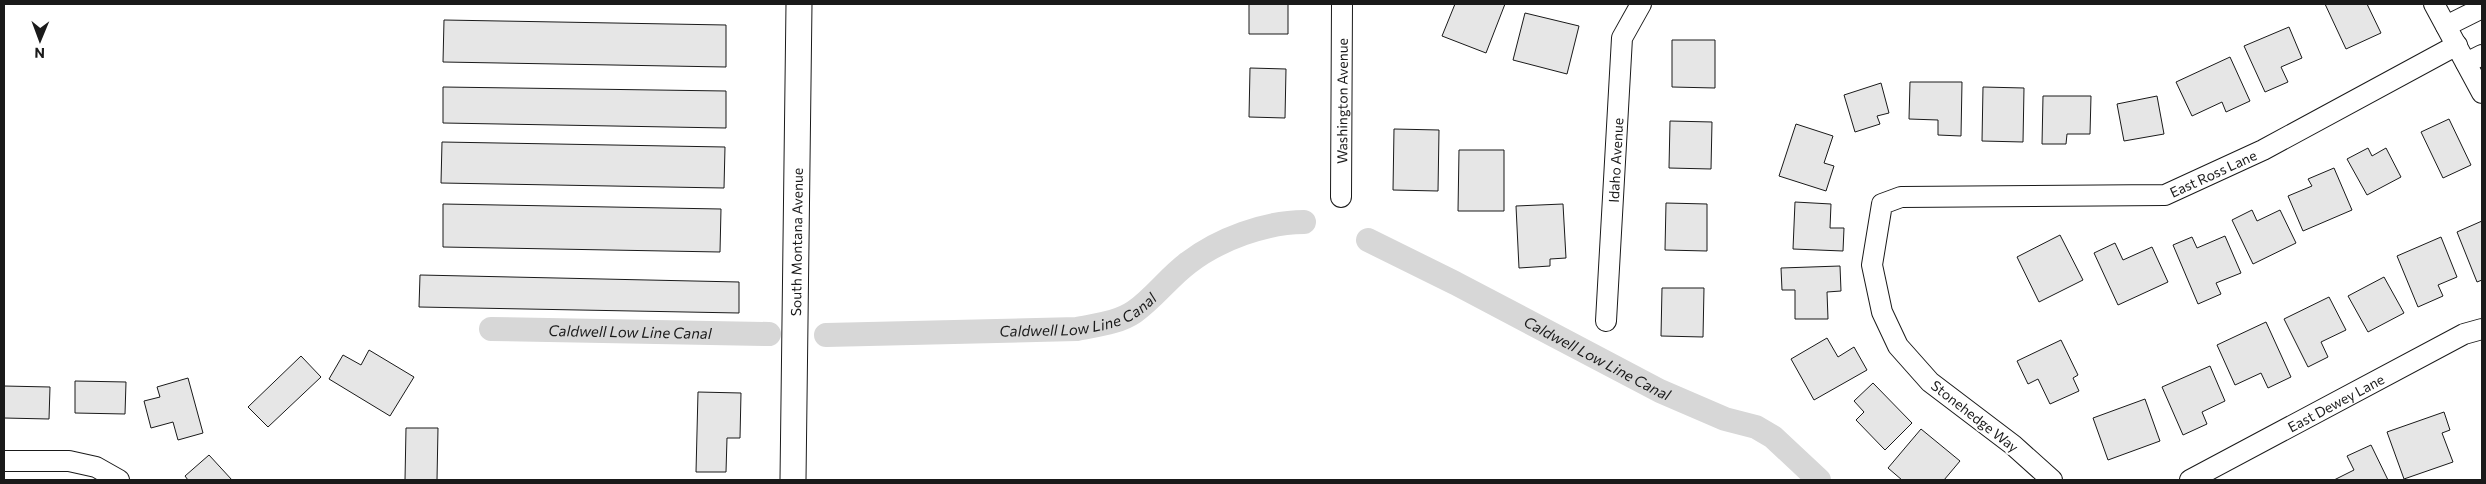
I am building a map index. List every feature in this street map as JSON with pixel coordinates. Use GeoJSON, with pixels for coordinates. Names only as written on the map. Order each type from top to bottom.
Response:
{"type":"FeatureCollection","features":[{"type":"Feature","properties":{"kind":"street","name":"South Montana Avenue"},"geometry":{"type":"LineString","coordinates":[[793,480],[799,4]]}},
{"type":"Feature","properties":{"kind":"street","name":"Washington Avenue"},"geometry":{"type":"LineString","coordinates":[[1341,197],[1342,4]]}},
{"type":"Feature","properties":{"kind":"street","name":"Idaho Avenue"},"geometry":{"type":"LineString","coordinates":[[1606,321],[1622,38],[1641,4]]}},
{"type":"Feature","properties":{"kind":"street"},"geometry":{"type":"LineString","coordinates":[[2434,4],[2452,37],[2474,59],[2482,93]]}},
{"type":"Feature","properties":{"kind":"street","name":"East Ross Lane"},"geometry":{"type":"LineString","coordinates":[[1882,204],[1901,197],[2165,195],[2263,150],[2452,37],[2482,8]]}},
{"type":"Feature","properties":{"kind":"street","name":"Stonehedge Way"},"geometry":{"type":"LineString","coordinates":[[1882,204],[1872,265],[1882,312],[1898,346],[1930,382],[2013,445],[2052,480]]}},
{"type":"Feature","properties":{"kind":"street","name":"East Dewey Lane"},"geometry":{"type":"LineString","coordinates":[[2190,480],[2464,334],[2482,329]]}},
{"type":"Feature","properties":{"kind":"street"},"geometry":{"type":"LineString","coordinates":[[4,461],[69,461],[96,468],[119,480]]}},
{"type":"Feature","properties":{"kind":"building"},"geometry":{"type":"Polygon","coordinates":[[[1249,4],[1288,4],[1288,34],[1249,34],[1249,4]]]}},
{"type":"Feature","properties":{"kind":"building"},"geometry":{"type":"Polygon","coordinates":[[[1455,4],[1505,4],[1486,53],[1442,36],[1455,4]]]}},
{"type":"Feature","properties":{"kind":"building"},"geometry":{"type":"Polygon","coordinates":[[[2325,4],[2367,4],[2381,33],[2346,49],[2325,4]]]}},
{"type":"Feature","properties":{"kind":"building"},"geometry":{"type":"Polygon","coordinates":[[[1525,13],[1579,26],[1567,74],[1513,60],[1525,13]]]}},
{"type":"Feature","properties":{"kind":"building"},"geometry":{"type":"Polygon","coordinates":[[[444,20],[726,25],[726,67],[443,62],[444,20]]]}},
{"type":"Feature","properties":{"kind":"building"},"geometry":{"type":"Polygon","coordinates":[[[2289,27],[2302,58],[2281,67],[2288,82],[2265,92],[2244,46],[2289,27]]]}},
{"type":"Feature","properties":{"kind":"building"},"geometry":{"type":"Polygon","coordinates":[[[1672,40],[1715,40],[1715,88],[1672,87],[1672,40]]]}},
{"type":"Feature","properties":{"kind":"building"},"geometry":{"type":"Polygon","coordinates":[[[2230,57],[2250,101],[2226,112],[2222,102],[2192,116],[2176,82],[2230,57]]]}},
{"type":"Feature","properties":{"kind":"building"},"geometry":{"type":"Polygon","coordinates":[[[1250,68],[1286,69],[1285,118],[1249,117],[1250,68]]]}},
{"type":"Feature","properties":{"kind":"building"},"geometry":{"type":"Polygon","coordinates":[[[1910,82],[1962,82],[1961,136],[1938,135],[1938,120],[1909,119],[1910,82]]]}},
{"type":"Feature","properties":{"kind":"building"},"geometry":{"type":"Polygon","coordinates":[[[1881,83],[1889,113],[1877,116],[1880,124],[1855,132],[1844,95],[1881,83]]]}},
{"type":"Feature","properties":{"kind":"building"},"geometry":{"type":"Polygon","coordinates":[[[443,87],[726,91],[726,128],[443,123],[443,87]]]}},
{"type":"Feature","properties":{"kind":"building"},"geometry":{"type":"Polygon","coordinates":[[[1983,87],[2024,88],[2023,142],[1982,141],[1983,87]]]}},
{"type":"Feature","properties":{"kind":"building"},"geometry":{"type":"Polygon","coordinates":[[[2043,96],[2091,96],[2090,134],[2067,134],[2066,144],[2042,144],[2043,96]]]}},
{"type":"Feature","properties":{"kind":"building"},"geometry":{"type":"Polygon","coordinates":[[[2157,96],[2164,134],[2124,141],[2117,104],[2157,96]]]}},
{"type":"Feature","properties":{"kind":"building"},"geometry":{"type":"Polygon","coordinates":[[[2449,119],[2471,165],[2443,178],[2421,132],[2449,119]]]}},
{"type":"Feature","properties":{"kind":"building"},"geometry":{"type":"Polygon","coordinates":[[[1670,121],[1712,122],[1711,169],[1669,168],[1670,121]]]}},
{"type":"Feature","properties":{"kind":"building"},"geometry":{"type":"Polygon","coordinates":[[[1796,124],[1833,136],[1824,163],[1834,166],[1826,191],[1779,176],[1796,124]]]}},
{"type":"Feature","properties":{"kind":"building"},"geometry":{"type":"Polygon","coordinates":[[[1394,129],[1439,130],[1438,191],[1393,190],[1394,129]]]}},
{"type":"Feature","properties":{"kind":"building"},"geometry":{"type":"Polygon","coordinates":[[[442,142],[725,147],[724,188],[441,183],[442,142]]]}},
{"type":"Feature","properties":{"kind":"building"},"geometry":{"type":"Polygon","coordinates":[[[2368,148],[2372,156],[2386,148],[2401,177],[2367,195],[2347,159],[2368,148]]]}},
{"type":"Feature","properties":{"kind":"building"},"geometry":{"type":"Polygon","coordinates":[[[1459,150],[1504,150],[1504,211],[1458,211],[1459,150]]]}},
{"type":"Feature","properties":{"kind":"building"},"geometry":{"type":"Polygon","coordinates":[[[2334,168],[2352,210],[2303,231],[2288,196],[2312,186],[2308,179],[2334,168]]]}},
{"type":"Feature","properties":{"kind":"building"},"geometry":{"type":"Polygon","coordinates":[[[1795,202],[1831,204],[1830,228],[1844,228],[1843,251],[1793,249],[1795,202]]]}},
{"type":"Feature","properties":{"kind":"building"},"geometry":{"type":"Polygon","coordinates":[[[1666,203],[1707,204],[1707,251],[1665,250],[1666,203]]]}},
{"type":"Feature","properties":{"kind":"building"},"geometry":{"type":"Polygon","coordinates":[[[443,204],[721,209],[720,252],[443,247],[443,204]]]}},
{"type":"Feature","properties":{"kind":"building"},"geometry":{"type":"Polygon","coordinates":[[[1563,204],[1566,258],[1550,259],[1550,266],[1519,268],[1516,206],[1563,204]]]}},
{"type":"Feature","properties":{"kind":"building"},"geometry":{"type":"Polygon","coordinates":[[[2252,210],[2257,221],[2280,210],[2296,243],[2253,264],[2232,220],[2252,210]]]}},
{"type":"Feature","properties":{"kind":"building"},"geometry":{"type":"Polygon","coordinates":[[[2482,221],[2482,280],[2477,282],[2457,232],[2482,221]]]}},
{"type":"Feature","properties":{"kind":"building"},"geometry":{"type":"Polygon","coordinates":[[[2060,235],[2083,280],[2039,302],[2017,257],[2060,235]]]}},
{"type":"Feature","properties":{"kind":"building"},"geometry":{"type":"Polygon","coordinates":[[[2225,236],[2241,273],[2216,283],[2221,294],[2198,304],[2173,245],[2192,237],[2197,248],[2225,236]]]}},
{"type":"Feature","properties":{"kind":"building"},"geometry":{"type":"Polygon","coordinates":[[[2441,237],[2457,277],[2438,285],[2443,296],[2418,307],[2397,256],[2441,237]]]}},
{"type":"Feature","properties":{"kind":"building"},"geometry":{"type":"Polygon","coordinates":[[[2115,243],[2123,260],[2152,247],[2168,282],[2118,305],[2094,253],[2115,243]]]}},
{"type":"Feature","properties":{"kind":"building"},"geometry":{"type":"Polygon","coordinates":[[[1840,266],[1841,291],[1827,292],[1828,319],[1795,319],[1795,290],[1782,290],[1781,268],[1840,266]]]}},
{"type":"Feature","properties":{"kind":"building"},"geometry":{"type":"Polygon","coordinates":[[[420,275],[739,282],[739,313],[419,307],[420,275]]]}},
{"type":"Feature","properties":{"kind":"building"},"geometry":{"type":"Polygon","coordinates":[[[2384,277],[2404,313],[2368,332],[2348,296],[2384,277]]]}},
{"type":"Feature","properties":{"kind":"building"},"geometry":{"type":"Polygon","coordinates":[[[1662,288],[1704,288],[1703,337],[1661,336],[1662,288]]]}},
{"type":"Feature","properties":{"kind":"building"},"geometry":{"type":"Polygon","coordinates":[[[2329,297],[2346,330],[2321,342],[2328,357],[2308,367],[2284,319],[2329,297]]]}},
{"type":"Feature","properties":{"kind":"building"},"geometry":{"type":"Polygon","coordinates":[[[2266,322],[2291,377],[2268,388],[2261,373],[2235,385],[2217,345],[2266,322]]]}},
{"type":"Feature","properties":{"kind":"building"},"geometry":{"type":"Polygon","coordinates":[[[1827,338],[1838,357],[1854,347],[1867,370],[1814,400],[1791,359],[1827,338]]]}},
{"type":"Feature","properties":{"kind":"building"},"geometry":{"type":"Polygon","coordinates":[[[2061,340],[2078,375],[2073,378],[2079,391],[2050,404],[2038,379],[2028,384],[2017,361],[2061,340]]]}},
{"type":"Feature","properties":{"kind":"building"},"geometry":{"type":"Polygon","coordinates":[[[369,350],[414,377],[390,416],[329,379],[343,355],[361,365],[369,350]]]}},
{"type":"Feature","properties":{"kind":"building"},"geometry":{"type":"Polygon","coordinates":[[[301,356],[321,377],[268,427],[248,407],[301,356]]]}},
{"type":"Feature","properties":{"kind":"building"},"geometry":{"type":"Polygon","coordinates":[[[2210,366],[2225,401],[2202,412],[2207,424],[2183,435],[2162,387],[2210,366]]]}},
{"type":"Feature","properties":{"kind":"building"},"geometry":{"type":"Polygon","coordinates":[[[188,378],[203,433],[178,440],[173,422],[151,428],[144,401],[160,397],[157,387],[188,378]]]}},
{"type":"Feature","properties":{"kind":"building"},"geometry":{"type":"Polygon","coordinates":[[[75,381],[126,382],[125,414],[75,413],[75,381]]]}},
{"type":"Feature","properties":{"kind":"building"},"geometry":{"type":"Polygon","coordinates":[[[1873,383],[1912,423],[1885,450],[1856,420],[1864,412],[1854,401],[1873,383]]]}},
{"type":"Feature","properties":{"kind":"building"},"geometry":{"type":"Polygon","coordinates":[[[4,386],[50,387],[49,419],[4,418],[4,386]]]}},
{"type":"Feature","properties":{"kind":"building"},"geometry":{"type":"Polygon","coordinates":[[[698,392],[741,393],[740,438],[727,438],[726,472],[696,472],[698,392]]]}},
{"type":"Feature","properties":{"kind":"building"},"geometry":{"type":"Polygon","coordinates":[[[2145,399],[2160,441],[2108,460],[2093,418],[2145,399]]]}},
{"type":"Feature","properties":{"kind":"building"},"geometry":{"type":"Polygon","coordinates":[[[2444,412],[2450,430],[2442,433],[2453,462],[2404,479],[2387,432],[2444,412]]]}},
{"type":"Feature","properties":{"kind":"building"},"geometry":{"type":"Polygon","coordinates":[[[406,428],[438,428],[437,480],[405,480],[406,428]]]}},
{"type":"Feature","properties":{"kind":"building"},"geometry":{"type":"Polygon","coordinates":[[[1921,429],[1960,461],[1944,480],[1902,480],[1888,468],[1921,429]]]}},
{"type":"Feature","properties":{"kind":"building"},"geometry":{"type":"Polygon","coordinates":[[[2371,445],[2388,480],[2334,480],[2354,470],[2347,456],[2371,445]]]}},
{"type":"Feature","properties":{"kind":"building"},"geometry":{"type":"Polygon","coordinates":[[[209,455],[232,480],[188,480],[185,476],[209,455]]]}},
{"type":"Feature","properties":{"kind":"waterway","name":"Caldwell Low Line Canal"},"geometry":{"type":"LineString","coordinates":[[826,335],[1077,329],[1107,323],[1121,319],[1134,312],[1181,269],[1214,246],[1243,233],[1274,225],[1304,222]]}},
{"type":"Feature","properties":{"kind":"waterway","name":"Caldwell Low Line Canal"},"geometry":{"type":"LineString","coordinates":[[1368,240],[1455,283],[1660,391],[1725,419],[1756,427],[1773,437],[1819,480]]}},
{"type":"Feature","properties":{"kind":"waterway","name":"Caldwell Low Line Canal"},"geometry":{"type":"LineString","coordinates":[[491,329],[769,334]]}}]}
